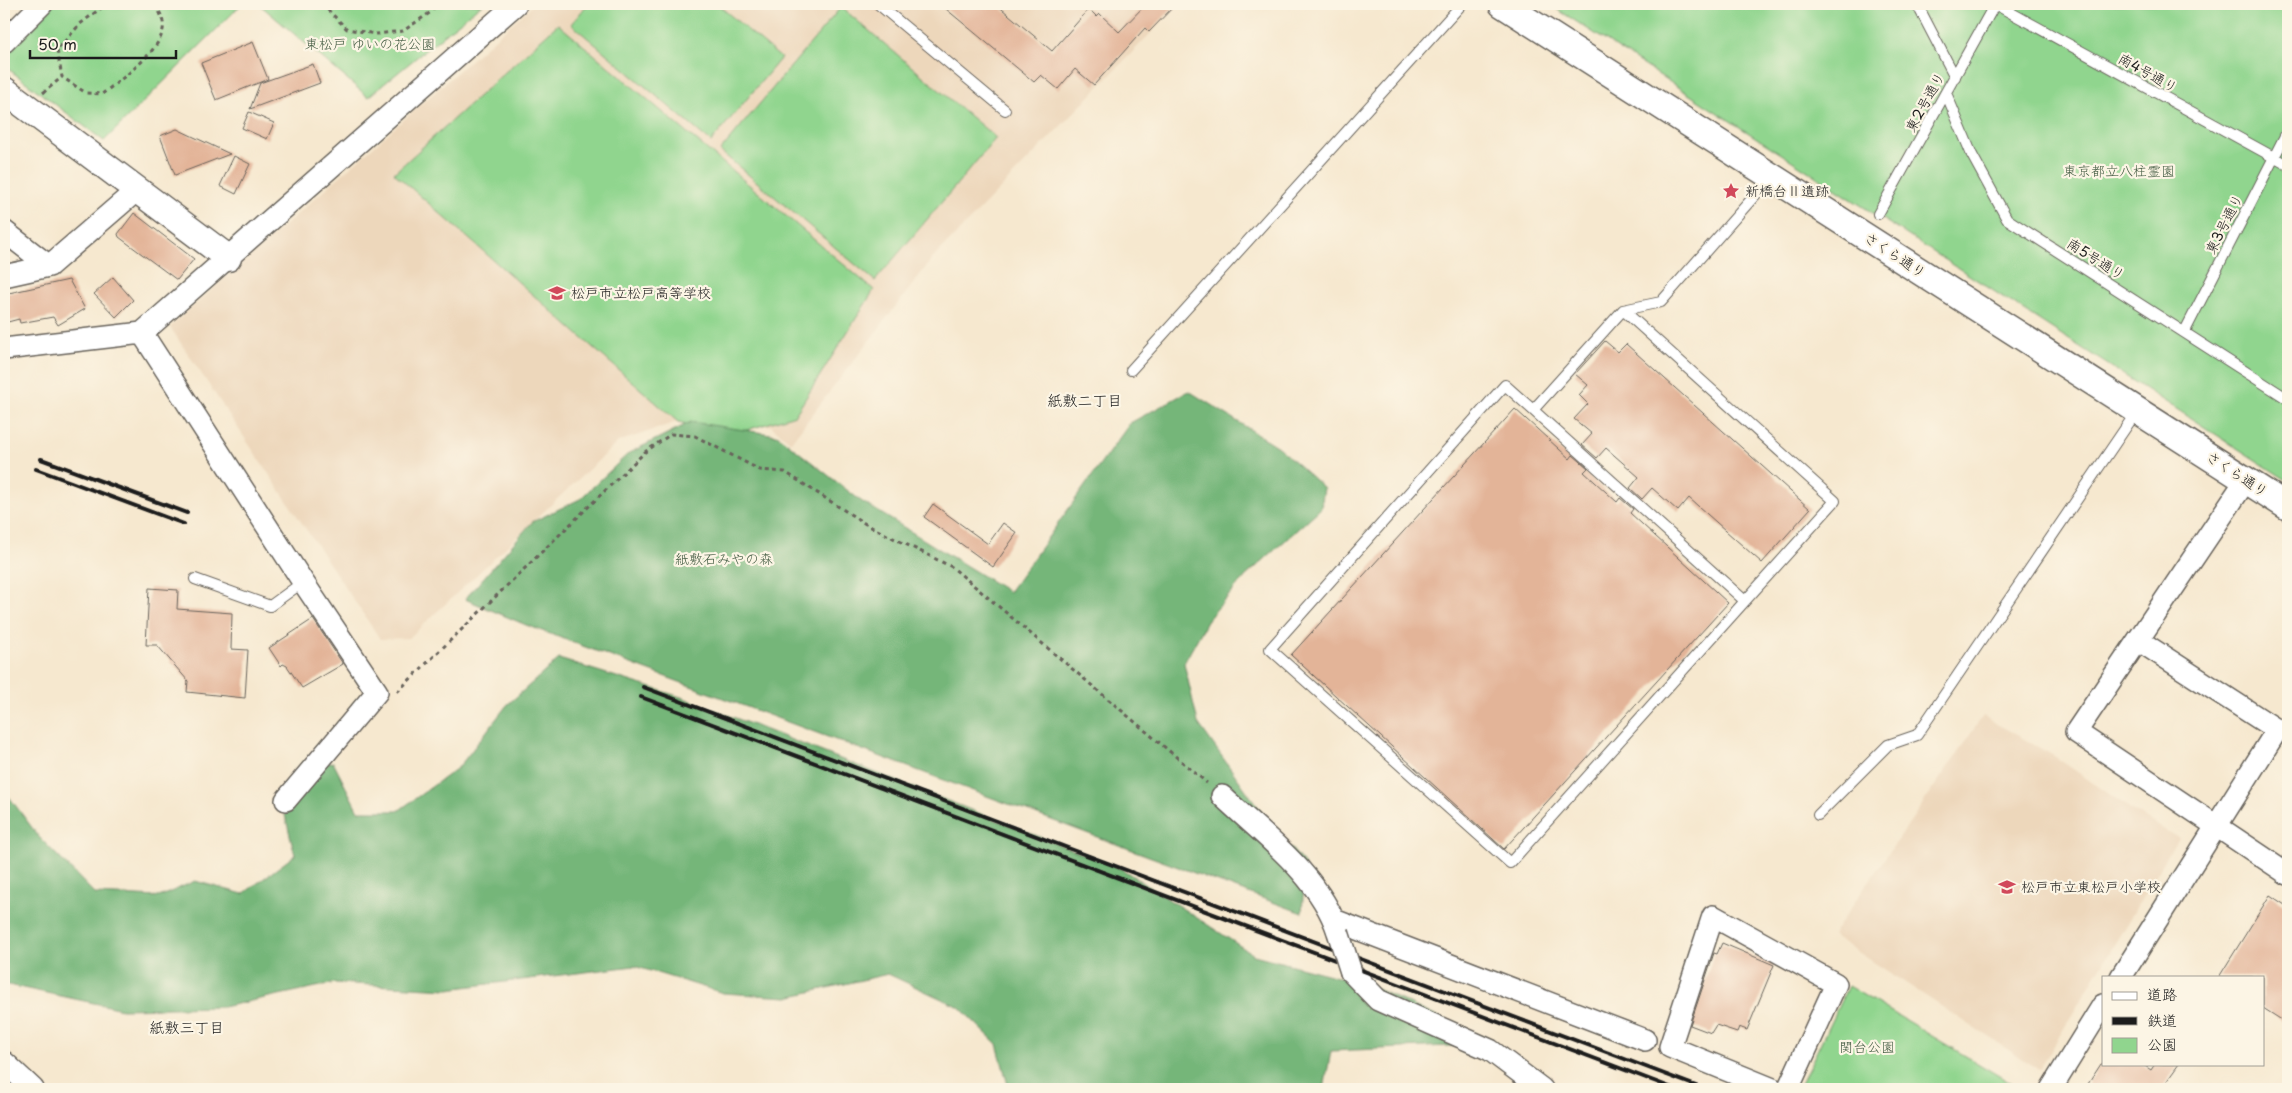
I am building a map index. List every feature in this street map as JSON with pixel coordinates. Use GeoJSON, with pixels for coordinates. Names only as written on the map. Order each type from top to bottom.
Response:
{"type":"FeatureCollection","features":[{"type":"Feature","properties":{"kind":"street"},"geometry":{"type":"LineString","coordinates":[[4,42],[42,4]]}},
{"type":"Feature","properties":{"kind":"street"},"geometry":{"type":"LineString","coordinates":[[4,349],[142,333],[516,4]]}},
{"type":"Feature","properties":{"kind":"street","name":"さくら通り"},"geometry":{"type":"LineString","coordinates":[[1502,4],[2288,507]]}},
{"type":"Feature","properties":{"kind":"street"},"geometry":{"type":"LineString","coordinates":[[4,90],[228,258]]}},
{"type":"Feature","properties":{"kind":"street"},"geometry":{"type":"LineString","coordinates":[[4,276],[49,266],[136,190]]}},
{"type":"Feature","properties":{"kind":"street"},"geometry":{"type":"LineString","coordinates":[[4,231],[49,266]]}},
{"type":"Feature","properties":{"kind":"street"},"geometry":{"type":"LineString","coordinates":[[142,333],[303,582],[377,692],[286,800]]}},
{"type":"Feature","properties":{"kind":"street"},"geometry":{"type":"LineString","coordinates":[[2246,480],[2076,732],[2288,874]]}},
{"type":"Feature","properties":{"kind":"street"},"geometry":{"type":"LineString","coordinates":[[2122,976],[2277,730],[2138,640]]}},
{"type":"Feature","properties":{"kind":"street"},"geometry":{"type":"LineString","coordinates":[[1222,796],[1290,861],[1323,898],[1336,926],[1351,972],[1378,1000],[1490,1050],[1542,1089]]}},
{"type":"Feature","properties":{"kind":"street"},"geometry":{"type":"LineString","coordinates":[[1773,1089],[1670,1047],[1713,916],[1836,984],[1788,1089]]}},
{"type":"Feature","properties":{"kind":"street"},"geometry":{"type":"LineString","coordinates":[[1336,926],[1645,1040]]}},
{"type":"Feature","properties":{"kind":"street"},"geometry":{"type":"LineString","coordinates":[[2051,1089],[2102,1007]]}},
{"type":"Feature","properties":{"kind":"street"},"geometry":{"type":"LineString","coordinates":[[4,1062],[33,1089]]}},
{"type":"Feature","properties":{"kind":"lane"},"geometry":{"type":"LineString","coordinates":[[878,4],[1005,110]]}},
{"type":"Feature","properties":{"kind":"lane"},"geometry":{"type":"LineString","coordinates":[[1131,370],[1462,4]]}},
{"type":"Feature","properties":{"kind":"lane"},"geometry":{"type":"LineString","coordinates":[[1917,4],[1955,77]]}},
{"type":"Feature","properties":{"kind":"lane","name":"東2号通り"},"geometry":{"type":"LineString","coordinates":[[1878,214],[1995,4]]}},
{"type":"Feature","properties":{"kind":"lane","name":"南4号通り"},"geometry":{"type":"LineString","coordinates":[[1995,4],[2288,165]]}},
{"type":"Feature","properties":{"kind":"lane","name":"南5号通り"},"geometry":{"type":"LineString","coordinates":[[1946,92],[1972,155],[2007,219],[2185,331],[2288,399]]}},
{"type":"Feature","properties":{"kind":"lane","name":"東3号通り"},"geometry":{"type":"LineString","coordinates":[[2185,331],[2288,130]]}},
{"type":"Feature","properties":{"kind":"lane"},"geometry":{"type":"LineString","coordinates":[[1533,410],[1623,310],[1661,302],[1772,176]]}},
{"type":"Feature","properties":{"kind":"lane"},"geometry":{"type":"LineString","coordinates":[[1623,310],[1835,501],[1510,864],[1270,649],[1505,385],[1745,601]]}},
{"type":"Feature","properties":{"kind":"lane"},"geometry":{"type":"LineString","coordinates":[[1818,815],[1888,745],[1917,735],[2138,410]]}},
{"type":"Feature","properties":{"kind":"lane"},"geometry":{"type":"LineString","coordinates":[[195,578],[270,606],[303,582]]}},
{"type":"Feature","properties":{"kind":"path"},"geometry":{"type":"LineString","coordinates":[[134,4],[106,5],[80,24],[57,50],[62,77],[86,93],[102,94],[147,56],[159,42],[163,23],[156,4]]}},
{"type":"Feature","properties":{"kind":"path"},"geometry":{"type":"LineString","coordinates":[[322,4],[347,29],[376,34],[403,31],[431,12],[436,4]]}},
{"type":"Feature","properties":{"kind":"path"},"geometry":{"type":"LineString","coordinates":[[37,98],[62,77]]}},
{"type":"Feature","properties":{"kind":"path"},"geometry":{"type":"LineString","coordinates":[[377,692],[396,693],[645,452],[671,434],[695,436],[760,470],[785,472],[867,525],[952,568],[1222,796]]}},
{"type":"Feature","properties":{"kind":"shaded area","name":"松戸市立松戸高等学校"},"geometry":{"type":"Polygon","coordinates":[[[534,4],[1179,4],[933,258],[791,442],[771,426],[694,416],[618,442],[409,638],[380,639],[170,327],[534,4]]]}},
{"type":"Feature","properties":{"kind":"shaded area","name":"松戸市立東松戸小学校"},"geometry":{"type":"Polygon","coordinates":[[[1983,716],[2054,756],[2138,814],[2178,838],[2039,1070],[1832,935],[1983,716]]]}},
{"type":"Feature","properties":{"kind":"green space"},"geometry":{"type":"Polygon","coordinates":[[[53,4],[242,4],[104,141],[7,68],[4,53],[53,4]]]}},
{"type":"Feature","properties":{"kind":"green space","name":"東松戸 ゆいの花公園"},"geometry":{"type":"Polygon","coordinates":[[[259,4],[482,4],[368,97],[259,4]]]}},
{"type":"Feature","properties":{"kind":"green space"},"geometry":{"type":"Polygon","coordinates":[[[588,4],[717,4],[781,58],[711,142],[571,24],[588,4]]]}},
{"type":"Feature","properties":{"kind":"green space","name":"東京都立八柱霊園"},"geometry":{"type":"Polygon","coordinates":[[[1549,4],[2288,4],[2288,481],[1549,4]]]}},
{"type":"Feature","properties":{"kind":"green space"},"geometry":{"type":"Polygon","coordinates":[[[841,7],[996,138],[875,281],[720,151],[841,7]]]}},
{"type":"Feature","properties":{"kind":"green space"},"geometry":{"type":"Polygon","coordinates":[[[558,24],[874,290],[795,415],[734,434],[678,422],[394,173],[558,24]]]}},
{"type":"Feature","properties":{"kind":"green space","name":"紙敷石みやの森"},"geometry":{"type":"Polygon","coordinates":[[[1189,391],[1278,447],[1324,488],[1321,508],[1246,576],[1209,618],[1184,663],[1198,723],[1268,821],[1305,865],[1302,913],[526,625],[465,599],[532,522],[580,499],[629,453],[691,422],[777,435],[861,501],[1009,592],[1130,423],[1189,391]]]}},
{"type":"Feature","properties":{"kind":"green space"},"geometry":{"type":"Polygon","coordinates":[[[559,659],[684,698],[1122,869],[1254,955],[1368,985],[1496,1044],[1331,1051],[1324,1089],[1009,1089],[997,1044],[959,1007],[888,974],[788,997],[723,993],[634,966],[448,989],[335,983],[223,1007],[122,1009],[4,984],[4,790],[39,837],[95,894],[159,897],[195,881],[243,894],[295,855],[285,815],[314,766],[333,762],[358,811],[398,811],[459,767],[507,705],[559,659]]]}},
{"type":"Feature","properties":{"kind":"green space","name":"関台公園"},"geometry":{"type":"Polygon","coordinates":[[[1848,986],[2021,1089],[1802,1089],[1800,1086],[1848,986]]]}},
{"type":"Feature","properties":{"kind":"building"},"geometry":{"type":"Polygon","coordinates":[[[940,4],[996,4],[1052,51],[1089,9],[1097,17],[1100,14],[1119,32],[1146,4],[1176,4],[1149,32],[1145,28],[1094,85],[1075,69],[1058,89],[1041,75],[1034,82],[940,4]]]}},
{"type":"Feature","properties":{"kind":"building"},"geometry":{"type":"Polygon","coordinates":[[[253,42],[268,79],[216,100],[201,63],[253,42]]]}},
{"type":"Feature","properties":{"kind":"building"},"geometry":{"type":"Polygon","coordinates":[[[313,64],[320,83],[250,109],[260,83],[313,64]]]}},
{"type":"Feature","properties":{"kind":"building"},"geometry":{"type":"Polygon","coordinates":[[[249,112],[274,123],[267,139],[242,128],[249,112]]]}},
{"type":"Feature","properties":{"kind":"building"},"geometry":{"type":"Polygon","coordinates":[[[177,129],[230,154],[175,175],[160,136],[177,129]]]}},
{"type":"Feature","properties":{"kind":"building"},"geometry":{"type":"Polygon","coordinates":[[[234,156],[250,164],[236,194],[220,186],[234,156]]]}},
{"type":"Feature","properties":{"kind":"building"},"geometry":{"type":"Polygon","coordinates":[[[134,213],[194,259],[177,280],[119,237],[118,234],[134,213]]]}},
{"type":"Feature","properties":{"kind":"building"},"geometry":{"type":"Polygon","coordinates":[[[113,277],[133,300],[116,317],[94,294],[113,277]]]}},
{"type":"Feature","properties":{"kind":"building"},"geometry":{"type":"Polygon","coordinates":[[[69,280],[85,309],[58,325],[53,317],[20,323],[19,319],[4,323],[4,294],[69,280]]]}},
{"type":"Feature","properties":{"kind":"building"},"geometry":{"type":"Polygon","coordinates":[[[1605,341],[1618,352],[1626,344],[1810,509],[1762,563],[1689,498],[1678,511],[1652,488],[1642,499],[1630,488],[1639,477],[1606,448],[1597,458],[1582,445],[1592,434],[1574,419],[1588,404],[1579,395],[1588,385],[1575,374],[1605,341]]]}},
{"type":"Feature","properties":{"kind":"building"},"geometry":{"type":"Polygon","coordinates":[[[1515,409],[1570,459],[1573,455],[1588,468],[1584,472],[1617,502],[1620,498],[1633,509],[1630,513],[1728,603],[1504,849],[1291,655],[1515,409]]]}},
{"type":"Feature","properties":{"kind":"building"},"geometry":{"type":"Polygon","coordinates":[[[933,504],[988,544],[1003,523],[1017,533],[993,567],[924,517],[933,504]]]}},
{"type":"Feature","properties":{"kind":"building"},"geometry":{"type":"Polygon","coordinates":[[[149,588],[178,590],[177,609],[232,613],[231,649],[248,650],[245,698],[187,692],[188,681],[157,645],[146,645],[149,588]]]}},
{"type":"Feature","properties":{"kind":"building"},"geometry":{"type":"Polygon","coordinates":[[[313,619],[343,664],[302,688],[287,666],[283,664],[281,666],[269,648],[313,619]]]}},
{"type":"Feature","properties":{"kind":"building"},"geometry":{"type":"Polygon","coordinates":[[[2270,895],[2288,907],[2288,1024],[2264,1009],[2264,976],[2220,976],[2270,895]]]}},
{"type":"Feature","properties":{"kind":"building"},"geometry":{"type":"Polygon","coordinates":[[[1722,943],[1774,965],[1747,1030],[1739,1027],[1737,1032],[1716,1025],[1711,1033],[1690,1025],[1714,953],[1717,954],[1722,943]]]}},
{"type":"Feature","properties":{"kind":"building"},"geometry":{"type":"Polygon","coordinates":[[[2101,1064],[2102,1066],[2145,1066],[2151,1070],[2154,1066],[2178,1066],[2161,1089],[2096,1089],[2088,1084],[2101,1064]]]}},
{"type":"Feature","properties":{"kind":"railway"},"geometry":{"type":"LineString","coordinates":[[41,459],[187,513]]}},
{"type":"Feature","properties":{"kind":"railway"},"geometry":{"type":"LineString","coordinates":[[36,469],[184,524]]}},
{"type":"Feature","properties":{"kind":"railway"},"geometry":{"type":"LineString","coordinates":[[643,687],[1704,1089]]}},
{"type":"Feature","properties":{"kind":"railway"},"geometry":{"type":"LineString","coordinates":[[641,697],[1675,1089]]}},
{"type":"Feature","properties":{"kind":"place","name":"新橋台Ⅱ遺跡"},"geometry":{"type":"Point","coordinates":[1731,191]}},
{"type":"Feature","properties":{"kind":"place","name":"松戸市立松戸高等学校"},"geometry":{"type":"Point","coordinates":[557,293]}},
{"type":"Feature","properties":{"kind":"place","name":"松戸市立東松戸小学校"},"geometry":{"type":"Point","coordinates":[2007,887]}},
{"type":"Feature","properties":{"kind":"district","name":"紙敷二丁目"},"geometry":{"type":"Point","coordinates":[1085,401]}},
{"type":"Feature","properties":{"kind":"district","name":"紙敷三丁目"},"geometry":{"type":"Point","coordinates":[187,1028]}}]}
